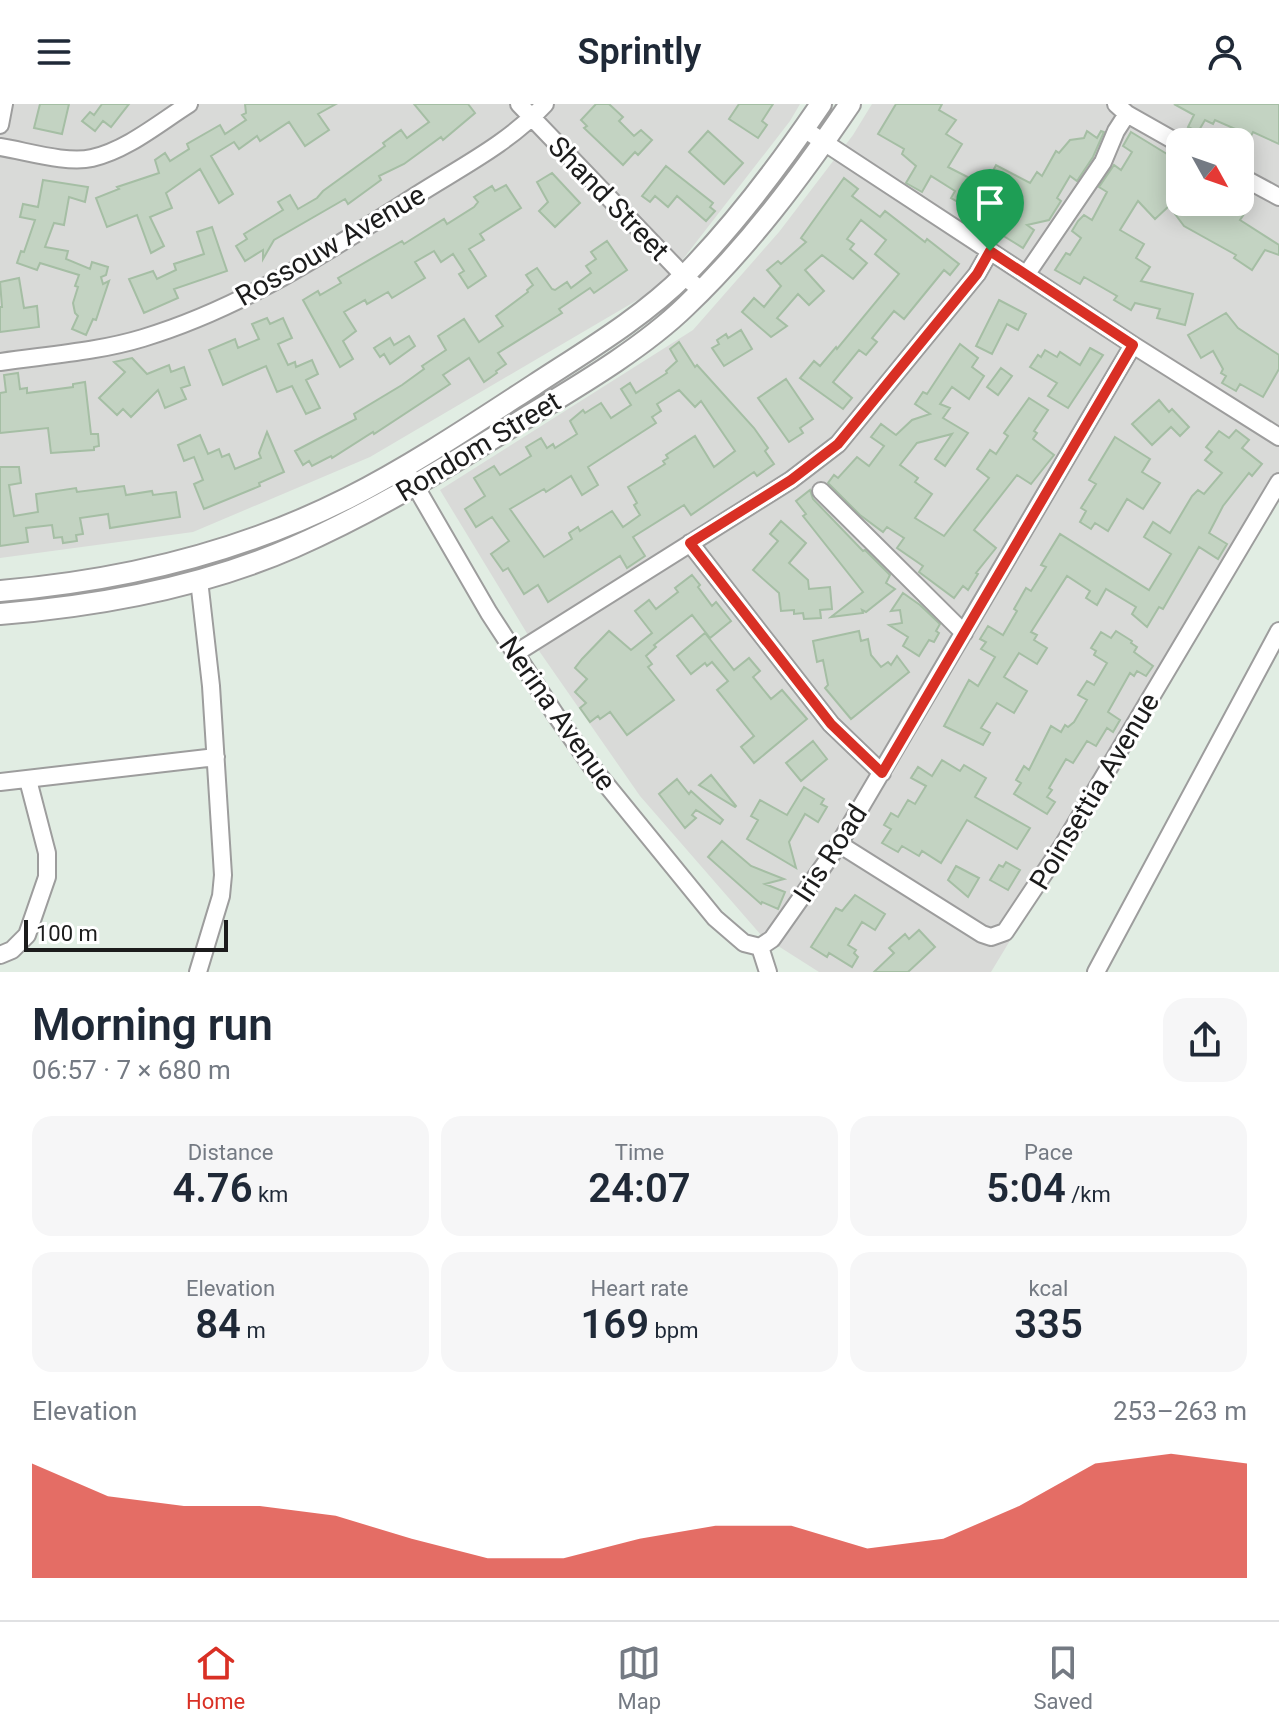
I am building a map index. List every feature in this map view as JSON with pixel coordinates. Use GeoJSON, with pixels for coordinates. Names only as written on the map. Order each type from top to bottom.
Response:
{"type":"FeatureCollection","features":[{"type":"Feature","properties":{"kind":"street"},"geometry":{"type":"LineString","coordinates":[[0,125],[4,104]]}},
{"type":"Feature","properties":{"kind":"street"},"geometry":{"type":"LineString","coordinates":[[0,147],[71,159],[90,159],[128,142],[189,104]]}},
{"type":"Feature","properties":{"kind":"street","name":"Shand Street"},"geometry":{"type":"LineString","coordinates":[[519,104],[702,291]]}},
{"type":"Feature","properties":{"kind":"street","name":"Rossouw Avenue"},"geometry":{"type":"LineString","coordinates":[[0,362],[143,338],[227,305],[331,249],[506,140],[545,104]]}},
{"type":"Feature","properties":{"kind":"street","name":"Rondom Street"},"geometry":{"type":"LineString","coordinates":[[0,591],[65,585],[228,547],[347,498],[403,467],[617,330],[684,276],[752,197],[821,104]]}},
{"type":"Feature","properties":{"kind":"street","name":"Rondom Street"},"geometry":{"type":"LineString","coordinates":[[0,614],[70,607],[199,580],[292,548],[415,486],[607,365],[669,321],[702,291],[770,213],[850,104]]}},
{"type":"Feature","properties":{"kind":"street"},"geometry":{"type":"LineString","coordinates":[[1026,275],[1103,162],[1122,109],[1166,136]]}},
{"type":"Feature","properties":{"kind":"street"},"geometry":{"type":"LineString","coordinates":[[804,129],[1279,437]]}},
{"type":"Feature","properties":{"kind":"street"},"geometry":{"type":"LineString","coordinates":[[1254,184],[1279,197]]}},
{"type":"Feature","properties":{"kind":"street"},"geometry":{"type":"LineString","coordinates":[[516,653],[791,480],[838,444],[977,274],[990,251]]}},
{"type":"Feature","properties":{"kind":"street","name":"Iris Road"},"geometry":{"type":"LineString","coordinates":[[764,946],[839,844],[1133,345]]}},
{"type":"Feature","properties":{"kind":"street","name":"Nerina Avenue"},"geometry":{"type":"LineString","coordinates":[[403,467],[449,548],[555,714],[636,824],[715,918],[751,947],[764,946]]}},
{"type":"Feature","properties":{"kind":"street","name":"Poinsettia Avenue"},"geometry":{"type":"LineString","coordinates":[[839,844],[982,934],[991,937],[1005,932],[1056,856],[1279,482]]}},
{"type":"Feature","properties":{"kind":"street"},"geometry":{"type":"LineString","coordinates":[[821,491],[964,633]]}},
{"type":"Feature","properties":{"kind":"street"},"geometry":{"type":"LineString","coordinates":[[690,543],[831,724],[882,773]]}},
{"type":"Feature","properties":{"kind":"street"},"geometry":{"type":"LineString","coordinates":[[198,972],[221,896],[223,875],[216,757],[199,580]]}},
{"type":"Feature","properties":{"kind":"street"},"geometry":{"type":"LineString","coordinates":[[1096,972],[1279,631]]}},
{"type":"Feature","properties":{"kind":"street"},"geometry":{"type":"LineString","coordinates":[[0,782],[216,757]]}},
{"type":"Feature","properties":{"kind":"street"},"geometry":{"type":"LineString","coordinates":[[0,955],[12,950],[27,935],[47,877],[47,853],[28,780]]}},
{"type":"Feature","properties":{"kind":"street"},"geometry":{"type":"LineString","coordinates":[[764,946],[768,972]]}},
{"type":"Feature","properties":{"kind":"shaded area"},"geometry":{"type":"Polygon","coordinates":[[[0,104],[800,104],[663,285],[370,457],[193,532],[0,558],[0,104]]]}},
{"type":"Feature","properties":{"kind":"shaded area"},"geometry":{"type":"Polygon","coordinates":[[[872,104],[1279,104],[1279,494],[991,972],[819,972],[761,935],[640,796],[528,635],[440,490],[693,330],[779,232],[853,135],[872,104]]]}},
{"type":"Feature","properties":{"kind":"building"},"geometry":{"type":"Polygon","coordinates":[[[40,104],[69,104],[62,134],[34,128],[40,104]]]}},
{"type":"Feature","properties":{"kind":"building"},"geometry":{"type":"Polygon","coordinates":[[[102,104],[129,104],[111,127],[103,121],[95,131],[82,121],[90,112],[94,115],[102,104]]]}},
{"type":"Feature","properties":{"kind":"building"},"geometry":{"type":"Polygon","coordinates":[[[245,104],[336,104],[318,114],[329,130],[305,146],[289,122],[260,141],[257,136],[239,149],[234,142],[211,156],[233,194],[219,203],[200,169],[166,193],[172,208],[150,217],[164,246],[151,253],[137,215],[107,227],[96,198],[119,189],[117,187],[159,173],[155,160],[165,153],[170,161],[189,149],[187,144],[220,125],[225,134],[246,120],[242,115],[246,113],[245,104]]]}},
{"type":"Feature","properties":{"kind":"building"},"geometry":{"type":"Polygon","coordinates":[[[414,104],[468,104],[475,113],[443,140],[441,137],[404,164],[379,176],[381,180],[348,204],[345,199],[274,240],[263,259],[263,250],[245,261],[236,246],[247,239],[244,234],[283,210],[278,202],[290,195],[298,209],[385,146],[383,143],[401,130],[407,138],[429,122],[414,104]]]}},
{"type":"Feature","properties":{"kind":"building"},"geometry":{"type":"Polygon","coordinates":[[[596,104],[609,104],[623,117],[619,121],[634,136],[641,130],[652,140],[623,165],[584,128],[587,126],[581,120],[596,104]]]}},
{"type":"Feature","properties":{"kind":"building"},"geometry":{"type":"Polygon","coordinates":[[[739,104],[773,104],[762,121],[767,125],[758,138],[729,119],[739,104]]]}},
{"type":"Feature","properties":{"kind":"building"},"geometry":{"type":"Polygon","coordinates":[[[896,104],[942,104],[939,110],[956,120],[946,134],[962,144],[948,167],[985,186],[996,165],[1030,183],[1037,172],[1042,176],[1056,151],[1059,153],[1070,140],[1084,138],[1087,131],[1097,138],[1101,131],[1104,132],[1093,157],[1077,181],[1070,176],[1057,198],[1061,201],[1049,220],[1027,225],[1034,230],[1023,248],[997,232],[1012,208],[983,216],[951,198],[955,191],[931,176],[922,192],[906,183],[916,166],[902,154],[904,149],[878,134],[896,104]]]}},
{"type":"Feature","properties":{"kind":"building"},"geometry":{"type":"Polygon","coordinates":[[[1174,104],[1279,104],[1279,144],[1254,132],[1254,128],[1233,128],[1215,120],[1213,124],[1205,120],[1200,128],[1190,128],[1194,115],[1174,104]]]}},
{"type":"Feature","properties":{"kind":"building"},"geometry":{"type":"Polygon","coordinates":[[[708,131],[743,163],[724,184],[689,152],[708,131]]]}},
{"type":"Feature","properties":{"kind":"building"},"geometry":{"type":"Polygon","coordinates":[[[1131,132],[1166,153],[1166,209],[1155,219],[1138,201],[1120,230],[1144,244],[1136,258],[1150,267],[1141,281],[1193,294],[1185,325],[1157,318],[1160,309],[1135,303],[1131,310],[1114,300],[1117,296],[1084,277],[1080,284],[1055,270],[1081,238],[1072,231],[1078,221],[1084,215],[1092,220],[1107,192],[1099,187],[1114,165],[1121,170],[1132,152],[1123,146],[1131,132]]]}},
{"type":"Feature","properties":{"kind":"building"},"geometry":{"type":"Polygon","coordinates":[[[666,166],[713,203],[710,207],[715,211],[706,221],[677,196],[668,207],[655,196],[650,202],[642,196],[666,166]]]}},
{"type":"Feature","properties":{"kind":"building"},"geometry":{"type":"Polygon","coordinates":[[[552,173],[580,203],[555,227],[539,211],[548,202],[537,182],[552,173]]]}},
{"type":"Feature","properties":{"kind":"building"},"geometry":{"type":"Polygon","coordinates":[[[844,178],[858,189],[852,196],[880,217],[885,211],[959,264],[950,275],[944,270],[904,319],[894,311],[872,338],[877,342],[866,355],[859,350],[833,382],[852,398],[843,409],[800,378],[814,361],[820,366],[837,349],[899,274],[875,254],[886,240],[861,220],[847,239],[854,244],[850,249],[867,263],[853,279],[822,255],[805,270],[824,291],[809,305],[798,294],[777,318],[787,326],[771,337],[742,312],[754,298],[764,307],[781,286],[767,270],[778,261],[781,264],[806,242],[801,238],[844,178]]]}},
{"type":"Feature","properties":{"kind":"building"},"geometry":{"type":"Polygon","coordinates":[[[43,180],[88,187],[85,202],[69,197],[64,225],[54,223],[45,247],[68,251],[66,259],[90,269],[92,262],[108,267],[106,275],[101,277],[103,284],[109,281],[96,320],[93,319],[86,335],[72,329],[78,316],[73,303],[79,275],[40,263],[37,270],[17,263],[35,220],[20,217],[23,204],[38,207],[43,180]]]}},
{"type":"Feature","properties":{"kind":"building"},"geometry":{"type":"Polygon","coordinates":[[[506,185],[521,208],[480,234],[484,240],[469,249],[486,276],[468,288],[459,274],[464,271],[453,254],[441,262],[434,251],[415,262],[425,278],[392,298],[388,292],[344,312],[356,331],[343,341],[353,359],[340,367],[303,300],[341,283],[338,278],[402,241],[404,244],[444,219],[447,224],[474,207],[478,202],[474,197],[492,186],[495,191],[506,185]]]}},
{"type":"Feature","properties":{"kind":"building"},"geometry":{"type":"Polygon","coordinates":[[[1176,216],[1243,216],[1240,220],[1279,245],[1279,255],[1265,250],[1252,270],[1234,258],[1236,255],[1184,226],[1176,216]]]}},
{"type":"Feature","properties":{"kind":"building"},"geometry":{"type":"Polygon","coordinates":[[[212,227],[227,271],[174,289],[178,298],[144,313],[129,279],[153,271],[157,279],[176,270],[174,264],[204,254],[197,232],[212,227]]]}},
{"type":"Feature","properties":{"kind":"building"},"geometry":{"type":"Polygon","coordinates":[[[607,241],[627,270],[594,293],[590,288],[559,309],[562,313],[498,353],[506,364],[497,373],[484,382],[469,358],[443,375],[450,384],[374,434],[332,458],[312,466],[309,461],[303,465],[295,451],[356,419],[354,414],[402,385],[424,369],[422,366],[446,350],[438,336],[464,319],[479,342],[503,326],[496,316],[533,285],[526,275],[537,268],[552,289],[567,282],[571,288],[591,273],[586,266],[596,259],[591,252],[607,241]]]}},
{"type":"Feature","properties":{"kind":"building"},"geometry":{"type":"Polygon","coordinates":[[[19,278],[24,308],[37,306],[39,327],[0,332],[0,282],[19,278]]]}},
{"type":"Feature","properties":{"kind":"building"},"geometry":{"type":"Polygon","coordinates":[[[999,300],[1026,314],[1018,330],[1007,324],[992,354],[976,346],[999,300]]]}},
{"type":"Feature","properties":{"kind":"building"},"geometry":{"type":"Polygon","coordinates":[[[1226,313],[1238,328],[1279,355],[1279,369],[1263,397],[1240,384],[1236,391],[1222,383],[1226,376],[1221,373],[1223,369],[1213,351],[1201,358],[1188,335],[1226,313]]]}},
{"type":"Feature","properties":{"kind":"building"},"geometry":{"type":"Polygon","coordinates":[[[267,318],[270,324],[283,318],[292,338],[278,344],[288,365],[295,362],[296,367],[312,360],[318,374],[306,380],[320,408],[306,414],[292,386],[277,392],[266,366],[223,385],[209,350],[235,339],[238,348],[259,339],[252,324],[267,318]]]}},
{"type":"Feature","properties":{"kind":"building"},"geometry":{"type":"Polygon","coordinates":[[[741,330],[752,349],[724,366],[712,348],[726,334],[728,338],[741,330]]]}},
{"type":"Feature","properties":{"kind":"building"},"geometry":{"type":"Polygon","coordinates":[[[409,336],[415,346],[390,364],[384,354],[380,357],[374,348],[390,338],[394,345],[409,336]]]}},
{"type":"Feature","properties":{"kind":"building"},"geometry":{"type":"Polygon","coordinates":[[[679,342],[695,367],[697,365],[754,428],[768,448],[765,451],[774,464],[757,476],[754,472],[691,515],[684,505],[633,537],[645,556],[627,568],[620,556],[548,602],[538,585],[524,594],[508,568],[503,571],[491,554],[509,541],[492,517],[476,527],[465,509],[485,496],[474,478],[494,466],[500,475],[531,456],[526,447],[541,438],[547,448],[553,444],[555,448],[577,434],[570,421],[583,410],[585,413],[601,403],[611,418],[631,405],[621,389],[630,383],[636,393],[667,373],[677,361],[670,349],[679,342]],[[679,390],[657,404],[661,411],[652,417],[656,423],[588,467],[598,485],[582,495],[571,476],[510,509],[544,557],[572,539],[569,533],[578,527],[580,531],[612,511],[623,527],[640,515],[628,487],[665,464],[666,455],[695,436],[714,467],[735,451],[701,401],[695,407],[679,390]]]}},
{"type":"Feature","properties":{"kind":"building"},"geometry":{"type":"Polygon","coordinates":[[[960,344],[978,358],[972,367],[984,376],[969,399],[952,387],[940,404],[950,408],[943,418],[968,433],[945,466],[935,459],[952,434],[917,443],[900,465],[918,478],[915,482],[932,494],[915,518],[944,536],[989,478],[977,469],[990,450],[996,454],[1008,436],[1004,433],[1029,398],[1048,410],[1034,431],[1037,433],[1033,439],[1054,455],[1031,484],[1017,475],[974,530],[996,548],[976,573],[968,590],[963,586],[954,598],[919,572],[923,566],[897,548],[904,538],[887,527],[883,532],[860,515],[828,483],[834,475],[838,478],[857,457],[869,466],[884,446],[871,437],[881,424],[896,435],[912,420],[930,414],[915,404],[923,392],[927,394],[960,344]]]}},
{"type":"Feature","properties":{"kind":"building"},"geometry":{"type":"Polygon","coordinates":[[[1090,348],[1103,355],[1068,408],[1048,396],[1057,383],[1030,367],[1045,350],[1057,357],[1060,352],[1080,365],[1090,348]]]}},
{"type":"Feature","properties":{"kind":"building"},"geometry":{"type":"Polygon","coordinates":[[[132,358],[147,374],[169,365],[171,372],[184,367],[190,385],[181,388],[186,399],[165,408],[158,390],[131,417],[123,409],[117,415],[99,398],[125,372],[114,362],[132,358]]]}},
{"type":"Feature","properties":{"kind":"building"},"geometry":{"type":"Polygon","coordinates":[[[1001,368],[1012,376],[998,395],[987,387],[1001,368]]]}},
{"type":"Feature","properties":{"kind":"building"},"geometry":{"type":"Polygon","coordinates":[[[18,373],[20,389],[27,388],[27,393],[73,387],[73,384],[85,382],[91,434],[98,434],[99,446],[94,450],[51,453],[48,428],[0,433],[0,393],[6,392],[4,375],[18,373]]]}},
{"type":"Feature","properties":{"kind":"building"},"geometry":{"type":"Polygon","coordinates":[[[786,379],[813,419],[800,428],[803,433],[789,442],[758,398],[786,379]]]}},
{"type":"Feature","properties":{"kind":"building"},"geometry":{"type":"Polygon","coordinates":[[[1159,400],[1189,427],[1180,436],[1171,427],[1152,445],[1132,424],[1159,400]]]}},
{"type":"Feature","properties":{"kind":"building"},"geometry":{"type":"Polygon","coordinates":[[[1236,430],[1249,440],[1242,448],[1262,464],[1252,476],[1249,473],[1223,506],[1209,533],[1227,544],[1218,559],[1199,547],[1163,609],[1159,607],[1147,627],[1132,614],[1136,607],[1106,589],[1097,605],[1086,598],[1090,591],[1067,576],[1031,632],[1037,635],[1034,640],[1047,648],[1037,664],[1019,653],[1004,677],[1027,691],[1014,713],[997,703],[981,728],[990,733],[983,745],[944,726],[969,680],[978,686],[995,657],[981,649],[986,642],[980,639],[988,626],[1003,635],[1026,588],[1031,591],[1046,567],[1041,565],[1060,534],[1149,590],[1171,554],[1144,537],[1153,522],[1170,533],[1192,496],[1198,490],[1204,494],[1222,473],[1205,460],[1212,452],[1206,447],[1219,431],[1229,438],[1236,430]]]}},
{"type":"Feature","properties":{"kind":"building"},"geometry":{"type":"Polygon","coordinates":[[[267,432],[284,472],[259,483],[260,486],[204,509],[194,484],[203,480],[194,457],[184,461],[178,445],[200,435],[208,454],[219,449],[222,457],[229,454],[235,469],[261,458],[259,453],[267,432]]]}},
{"type":"Feature","properties":{"kind":"building"},"geometry":{"type":"Polygon","coordinates":[[[1115,437],[1150,459],[1142,472],[1160,483],[1143,509],[1127,499],[1108,531],[1095,523],[1091,529],[1080,522],[1086,511],[1081,508],[1096,484],[1089,480],[1115,437]]]}},
{"type":"Feature","properties":{"kind":"building"},"geometry":{"type":"Polygon","coordinates":[[[0,467],[19,467],[21,483],[9,485],[14,516],[38,512],[36,494],[124,486],[126,495],[152,491],[153,495],[176,492],[180,517],[110,528],[108,514],[80,518],[83,534],[76,535],[77,541],[63,543],[62,537],[54,538],[52,525],[26,528],[28,542],[0,546],[0,467]]]}},
{"type":"Feature","properties":{"kind":"building"},"geometry":{"type":"Polygon","coordinates":[[[810,490],[813,499],[890,575],[886,583],[895,589],[866,612],[862,610],[863,613],[831,617],[863,592],[803,516],[806,514],[796,501],[810,490]]]}},
{"type":"Feature","properties":{"kind":"building"},"geometry":{"type":"Polygon","coordinates":[[[781,521],[806,543],[789,563],[808,580],[809,589],[830,587],[832,609],[820,610],[821,618],[804,619],[803,613],[781,611],[779,593],[753,570],[778,541],[770,534],[781,521]]]}},
{"type":"Feature","properties":{"kind":"building"},"geometry":{"type":"Polygon","coordinates":[[[692,575],[712,606],[716,602],[731,621],[710,638],[692,615],[654,645],[656,647],[646,656],[652,664],[648,667],[674,700],[627,735],[610,712],[590,722],[580,708],[586,703],[575,692],[587,679],[575,668],[609,631],[631,650],[652,633],[635,611],[649,600],[656,609],[678,592],[675,588],[692,575]]]}},
{"type":"Feature","properties":{"kind":"building"},"geometry":{"type":"Polygon","coordinates":[[[903,593],[940,624],[934,642],[929,640],[919,656],[903,646],[908,637],[889,625],[902,623],[900,610],[891,611],[903,593]]]}},
{"type":"Feature","properties":{"kind":"building"},"geometry":{"type":"Polygon","coordinates":[[[859,631],[861,641],[868,639],[871,655],[881,667],[888,662],[891,665],[897,656],[909,672],[851,719],[825,688],[828,685],[823,660],[817,662],[813,641],[859,631]]]}},
{"type":"Feature","properties":{"kind":"building"},"geometry":{"type":"Polygon","coordinates":[[[1116,631],[1132,641],[1137,647],[1134,652],[1153,666],[1146,676],[1137,671],[1134,676],[1130,673],[1108,712],[1120,720],[1113,732],[1107,728],[1096,746],[1087,741],[1073,763],[1066,759],[1049,788],[1052,790],[1047,797],[1055,802],[1047,814],[1014,794],[1021,783],[1016,780],[1024,766],[1029,770],[1051,726],[1061,732],[1065,725],[1068,727],[1074,722],[1087,700],[1078,695],[1087,681],[1094,685],[1107,663],[1094,655],[1096,651],[1091,648],[1101,632],[1111,638],[1116,631]]]}},
{"type":"Feature","properties":{"kind":"building"},"geometry":{"type":"Polygon","coordinates":[[[705,633],[734,670],[749,658],[760,671],[753,677],[771,699],[782,690],[807,719],[754,763],[741,747],[754,736],[717,690],[728,681],[712,662],[707,666],[705,663],[691,674],[677,656],[705,633]]]}},
{"type":"Feature","properties":{"kind":"building"},"geometry":{"type":"Polygon","coordinates":[[[813,741],[827,759],[801,781],[786,763],[813,741]]]}},
{"type":"Feature","properties":{"kind":"building"},"geometry":{"type":"Polygon","coordinates":[[[942,760],[960,771],[964,765],[986,778],[975,797],[1030,828],[1017,849],[967,820],[941,863],[922,851],[919,856],[902,846],[898,852],[882,843],[891,829],[884,825],[891,813],[898,817],[908,800],[915,804],[926,786],[911,778],[918,767],[932,776],[942,760]]]}},
{"type":"Feature","properties":{"kind":"building"},"geometry":{"type":"Polygon","coordinates":[[[711,775],[736,806],[735,807],[699,785],[711,775]]]}},
{"type":"Feature","properties":{"kind":"building"},"geometry":{"type":"Polygon","coordinates":[[[677,779],[689,794],[691,791],[723,820],[720,824],[696,810],[692,815],[696,818],[685,828],[659,794],[677,779]]]}},
{"type":"Feature","properties":{"kind":"building"},"geometry":{"type":"Polygon","coordinates":[[[804,787],[824,799],[821,804],[827,807],[818,822],[805,814],[789,842],[796,868],[747,839],[758,820],[751,816],[760,800],[787,815],[804,787]]]}},
{"type":"Feature","properties":{"kind":"building"},"geometry":{"type":"Polygon","coordinates":[[[722,841],[751,866],[784,879],[765,884],[785,892],[778,909],[761,904],[708,857],[722,841]]]}},
{"type":"Feature","properties":{"kind":"building"},"geometry":{"type":"Polygon","coordinates":[[[1006,862],[1020,870],[1008,890],[990,880],[999,865],[1003,867],[1006,862]]]}},
{"type":"Feature","properties":{"kind":"building"},"geometry":{"type":"Polygon","coordinates":[[[956,866],[979,878],[968,897],[948,880],[956,866]]]}},
{"type":"Feature","properties":{"kind":"building"},"geometry":{"type":"Polygon","coordinates":[[[855,895],[885,914],[875,930],[862,922],[848,945],[856,950],[854,953],[858,957],[852,967],[829,953],[827,957],[811,947],[836,908],[842,911],[855,895]]]}},
{"type":"Feature","properties":{"kind":"building"},"geometry":{"type":"Polygon","coordinates":[[[919,930],[935,947],[908,972],[874,972],[894,953],[889,948],[905,934],[909,939],[919,930]]]}},
{"type":"Feature","properties":{"kind":"route"},"geometry":{"type":"LineString","coordinates":[[990,251],[1133,345],[882,773],[831,724],[690,543],[791,480],[838,444],[977,274],[990,251]]}}]}
